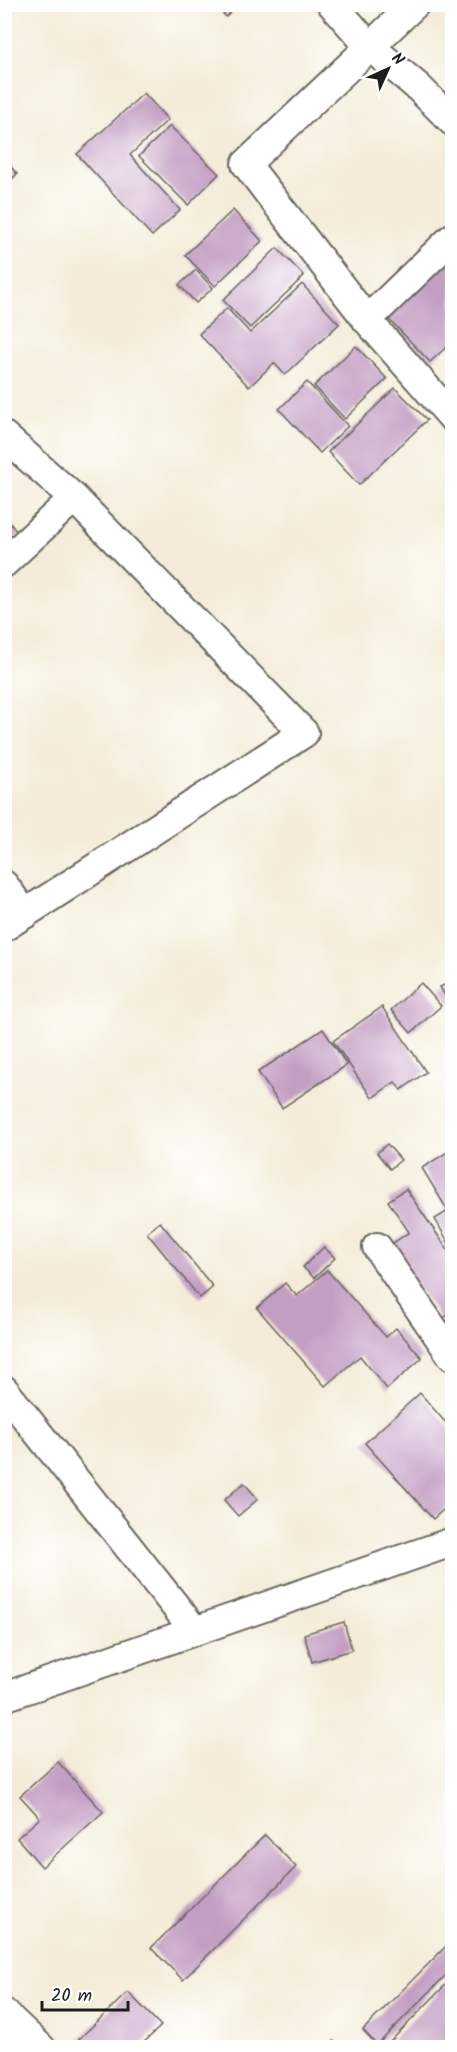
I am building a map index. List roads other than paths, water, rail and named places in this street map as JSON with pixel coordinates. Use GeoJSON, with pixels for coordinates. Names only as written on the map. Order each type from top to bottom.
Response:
{"type":"FeatureCollection","features":[{"type":"Feature","properties":{"kind":"street"},"geometry":{"type":"LineString","coordinates":[[332,4],[369,46],[418,87],[453,121]]}},
{"type":"Feature","properties":{"kind":"street"},"geometry":{"type":"LineString","coordinates":[[415,4],[246,164],[367,320],[453,417]]}},
{"type":"Feature","properties":{"kind":"street"},"geometry":{"type":"LineString","coordinates":[[367,320],[453,238]]}},
{"type":"Feature","properties":{"kind":"street"},"geometry":{"type":"LineString","coordinates":[[4,436],[74,498],[304,733],[15,921],[4,885]]}},
{"type":"Feature","properties":{"kind":"street"},"geometry":{"type":"LineString","coordinates":[[4,563],[74,498]]}},
{"type":"Feature","properties":{"kind":"street"},"geometry":{"type":"LineString","coordinates":[[377,1247],[453,1356]]}},
{"type":"Feature","properties":{"kind":"street"},"geometry":{"type":"LineString","coordinates":[[4,1390],[195,1630]]}},
{"type":"Feature","properties":{"kind":"street"},"geometry":{"type":"LineString","coordinates":[[4,1697],[453,1542]]}},
{"type":"Feature","properties":{"kind":"street"},"geometry":{"type":"LineString","coordinates":[[4,2013],[41,2048]]}}]}
